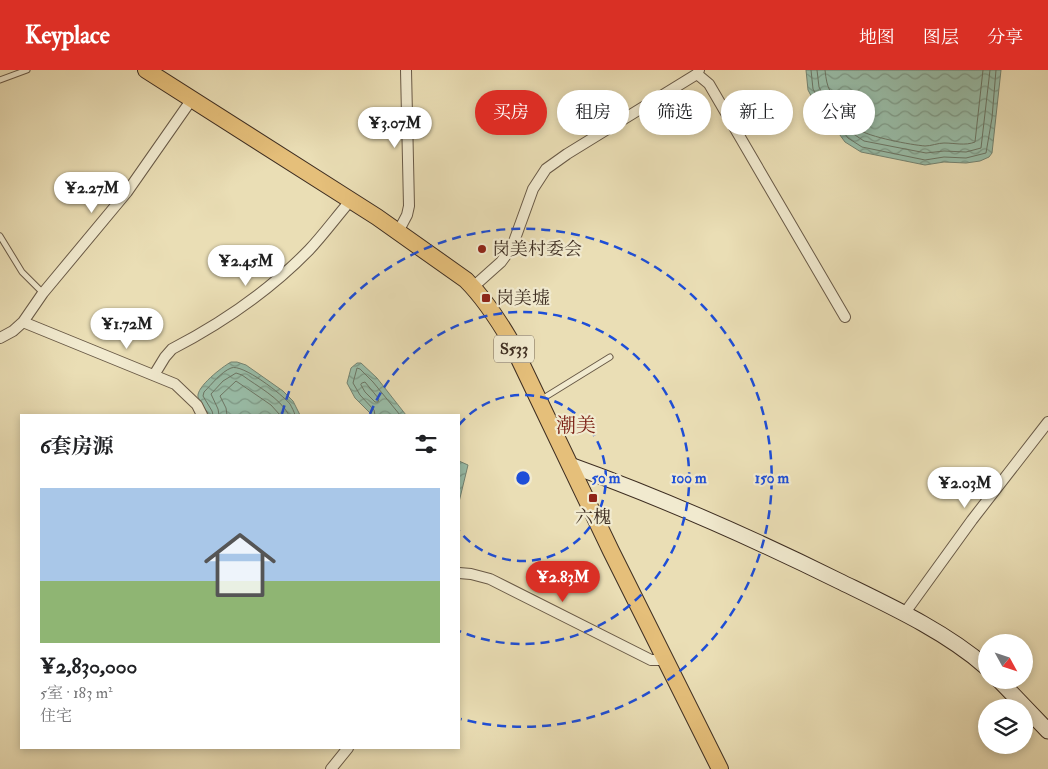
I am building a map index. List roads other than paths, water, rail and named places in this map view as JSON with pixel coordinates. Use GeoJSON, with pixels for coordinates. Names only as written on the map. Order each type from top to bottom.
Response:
{"type":"FeatureCollection","features":[{"type":"Feature","properties":{"kind":"main road","name":"S533"},"geometry":{"type":"LineString","coordinates":[[146,70],[398,232],[466,280],[486,302],[502,326],[540,401],[611,551],[720,769]]}},
{"type":"Feature","properties":{"kind":"street"},"geometry":{"type":"LineString","coordinates":[[398,232],[407,215],[409,206],[406,70]]}},
{"type":"Feature","properties":{"kind":"street"},"geometry":{"type":"LineString","coordinates":[[473,288],[494,269],[509,251],[536,182],[546,169],[698,72],[709,84],[845,317]]}},
{"type":"Feature","properties":{"kind":"street"},"geometry":{"type":"LineString","coordinates":[[0,338],[23,322],[43,293],[127,192],[192,99]]}},
{"type":"Feature","properties":{"kind":"street"},"geometry":{"type":"LineString","coordinates":[[154,375],[172,349],[232,314],[272,284],[309,250],[350,200]]}},
{"type":"Feature","properties":{"kind":"street"},"geometry":{"type":"LineString","coordinates":[[23,322],[175,384],[197,405],[202,414]]}},
{"type":"Feature","properties":{"kind":"street"},"geometry":{"type":"LineString","coordinates":[[904,614],[972,520],[1048,422]]}},
{"type":"Feature","properties":{"kind":"street"},"geometry":{"type":"LineString","coordinates":[[570,465],[774,548],[904,614],[950,640],[978,662]]}},
{"type":"Feature","properties":{"kind":"street"},"geometry":{"type":"LineString","coordinates":[[460,573],[490,579],[651,660],[666,660]]}},
{"type":"Feature","properties":{"kind":"street"},"geometry":{"type":"LineString","coordinates":[[1008,689],[1048,731]]}},
{"type":"Feature","properties":{"kind":"street"},"geometry":{"type":"LineString","coordinates":[[331,769],[347,749]]}},
{"type":"Feature","properties":{"kind":"lane"},"geometry":{"type":"LineString","coordinates":[[0,80],[27,70]]}},
{"type":"Feature","properties":{"kind":"lane"},"geometry":{"type":"LineString","coordinates":[[0,236],[22,272],[43,293]]}},
{"type":"Feature","properties":{"kind":"lane"},"geometry":{"type":"LineString","coordinates":[[540,401],[610,357]]}},
{"type":"Feature","properties":{"kind":"water"},"geometry":{"type":"Polygon","coordinates":[[[806,70],[1001,70],[992,153],[989,157],[980,161],[966,163],[944,162],[925,165],[861,152],[845,142],[840,135],[875,135],[875,90],[808,90],[806,70]]]}},
{"type":"Feature","properties":{"kind":"water"},"geometry":{"type":"Polygon","coordinates":[[[231,362],[246,365],[283,391],[293,401],[300,414],[208,414],[198,397],[198,393],[210,378],[231,362]]]}},
{"type":"Feature","properties":{"kind":"water"},"geometry":{"type":"Polygon","coordinates":[[[357,363],[361,363],[377,378],[405,414],[371,414],[355,398],[347,383],[351,368],[357,363]]]}},
{"type":"Feature","properties":{"kind":"water"},"geometry":{"type":"Polygon","coordinates":[[[460,461],[468,465],[460,498],[460,461]]]}},
{"type":"Feature","properties":{"kind":"place","name":"岗美村委会"},"geometry":{"type":"Point","coordinates":[482,249]}},
{"type":"Feature","properties":{"kind":"place","name":"岗美墟"},"geometry":{"type":"Point","coordinates":[486,298]}},
{"type":"Feature","properties":{"kind":"place","name":"六槐"},"geometry":{"type":"Point","coordinates":[593,498]}},
{"type":"Feature","properties":{"kind":"district","name":"潮美"},"geometry":{"type":"Point","coordinates":[576,425]}}]}
